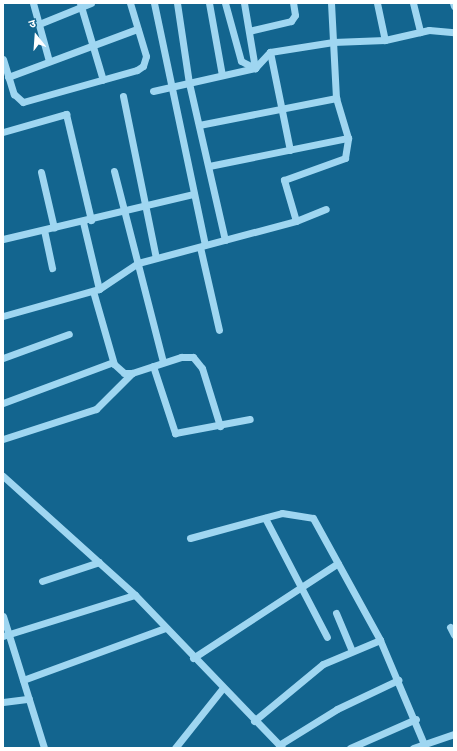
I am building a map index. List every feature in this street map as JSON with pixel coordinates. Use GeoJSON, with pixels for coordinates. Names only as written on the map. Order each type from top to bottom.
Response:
{"type":"FeatureCollection","features":[{"type":"Feature","properties":{"kind":"street"},"geometry":{"type":"LineString","coordinates":[[32,3],[49,62]]}},
{"type":"Feature","properties":{"kind":"street"},"geometry":{"type":"LineString","coordinates":[[38,24],[80,5],[91,3]]}},
{"type":"Feature","properties":{"kind":"street"},"geometry":{"type":"LineString","coordinates":[[3,59],[14,94],[23,102],[103,80],[144,66],[146,56],[130,3]]}},
{"type":"Feature","properties":{"kind":"street"},"geometry":{"type":"LineString","coordinates":[[154,3],[169,87],[194,194],[219,330]]}},
{"type":"Feature","properties":{"kind":"street"},"geometry":{"type":"LineString","coordinates":[[176,3],[189,83],[225,240]]}},
{"type":"Feature","properties":{"kind":"street"},"geometry":{"type":"LineString","coordinates":[[209,3],[222,75]]}},
{"type":"Feature","properties":{"kind":"street"},"geometry":{"type":"LineString","coordinates":[[225,3],[241,61],[256,68]]}},
{"type":"Feature","properties":{"kind":"street"},"geometry":{"type":"LineString","coordinates":[[244,3],[256,68]]}},
{"type":"Feature","properties":{"kind":"street"},"geometry":{"type":"LineString","coordinates":[[249,31],[291,21],[295,15],[293,3]]}},
{"type":"Feature","properties":{"kind":"street"},"geometry":{"type":"LineString","coordinates":[[296,221],[284,180],[345,158],[348,138],[336,98],[331,3]]}},
{"type":"Feature","properties":{"kind":"street"},"geometry":{"type":"LineString","coordinates":[[377,3],[385,40]]}},
{"type":"Feature","properties":{"kind":"street"},"geometry":{"type":"LineString","coordinates":[[413,3],[420,32]]}},
{"type":"Feature","properties":{"kind":"street"},"geometry":{"type":"LineString","coordinates":[[80,5],[103,80]]}},
{"type":"Feature","properties":{"kind":"street"},"geometry":{"type":"LineString","coordinates":[[8,77],[138,29]]}},
{"type":"Feature","properties":{"kind":"street"},"geometry":{"type":"LineString","coordinates":[[153,90],[256,68],[270,52],[333,42],[385,40],[420,32],[454,32]]}},
{"type":"Feature","properties":{"kind":"street"},"geometry":{"type":"LineString","coordinates":[[270,52],[290,150]]}},
{"type":"Feature","properties":{"kind":"street"},"geometry":{"type":"LineString","coordinates":[[123,96],[156,258]]}},
{"type":"Feature","properties":{"kind":"street"},"geometry":{"type":"LineString","coordinates":[[199,124],[336,98]]}},
{"type":"Feature","properties":{"kind":"street"},"geometry":{"type":"LineString","coordinates":[[3,132],[66,114],[91,220]]}},
{"type":"Feature","properties":{"kind":"street"},"geometry":{"type":"LineString","coordinates":[[209,166],[348,138]]}},
{"type":"Feature","properties":{"kind":"street"},"geometry":{"type":"LineString","coordinates":[[114,170],[163,362]]}},
{"type":"Feature","properties":{"kind":"street"},"geometry":{"type":"LineString","coordinates":[[41,172],[54,228]]}},
{"type":"Feature","properties":{"kind":"street"},"geometry":{"type":"LineString","coordinates":[[3,239],[124,213],[145,206],[194,194]]}},
{"type":"Feature","properties":{"kind":"street"},"geometry":{"type":"LineString","coordinates":[[3,316],[96,290],[138,263],[296,221],[326,208]]}},
{"type":"Feature","properties":{"kind":"street"},"geometry":{"type":"LineString","coordinates":[[83,222],[96,290],[113,362],[124,373],[132,373],[181,357],[198,361],[220,426]]}},
{"type":"Feature","properties":{"kind":"street"},"geometry":{"type":"LineString","coordinates":[[44,230],[52,268]]}},
{"type":"Feature","properties":{"kind":"street"},"geometry":{"type":"LineString","coordinates":[[3,358],[69,334]]}},
{"type":"Feature","properties":{"kind":"street"},"geometry":{"type":"LineString","coordinates":[[3,403],[113,362]]}},
{"type":"Feature","properties":{"kind":"street"},"geometry":{"type":"LineString","coordinates":[[153,366],[175,433],[220,426],[250,419]]}},
{"type":"Feature","properties":{"kind":"street"},"geometry":{"type":"LineString","coordinates":[[3,439],[96,409],[132,373]]}},
{"type":"Feature","properties":{"kind":"street"},"geometry":{"type":"LineString","coordinates":[[3,476],[135,595],[222,689],[281,746],[337,709],[398,680]]}},
{"type":"Feature","properties":{"kind":"street"},"geometry":{"type":"LineString","coordinates":[[190,538],[265,518],[295,512],[313,518],[380,640],[416,719],[424,744]]}},
{"type":"Feature","properties":{"kind":"street"},"geometry":{"type":"LineString","coordinates":[[265,518],[327,637]]}},
{"type":"Feature","properties":{"kind":"street"},"geometry":{"type":"LineString","coordinates":[[42,581],[99,562]]}},
{"type":"Feature","properties":{"kind":"street"},"geometry":{"type":"LineString","coordinates":[[193,658],[338,563]]}},
{"type":"Feature","properties":{"kind":"street"},"geometry":{"type":"LineString","coordinates":[[6,635],[135,595]]}},
{"type":"Feature","properties":{"kind":"street"},"geometry":{"type":"LineString","coordinates":[[336,613],[352,651]]}},
{"type":"Feature","properties":{"kind":"street"},"geometry":{"type":"LineString","coordinates":[[3,619],[6,635],[23,680],[44,748]]}},
{"type":"Feature","properties":{"kind":"street"},"geometry":{"type":"LineString","coordinates":[[450,627],[454,635]]}},
{"type":"Feature","properties":{"kind":"street"},"geometry":{"type":"LineString","coordinates":[[23,680],[166,628]]}},
{"type":"Feature","properties":{"kind":"street"},"geometry":{"type":"LineString","coordinates":[[254,721],[304,677],[352,651],[380,640]]}},
{"type":"Feature","properties":{"kind":"street"},"geometry":{"type":"LineString","coordinates":[[175,748],[222,689]]}},
{"type":"Feature","properties":{"kind":"street"},"geometry":{"type":"LineString","coordinates":[[3,702],[29,699]]}},
{"type":"Feature","properties":{"kind":"street"},"geometry":{"type":"LineString","coordinates":[[350,748],[416,719]]}},
{"type":"Feature","properties":{"kind":"street"},"geometry":{"type":"LineString","coordinates":[[413,748],[454,734]]}}]}
